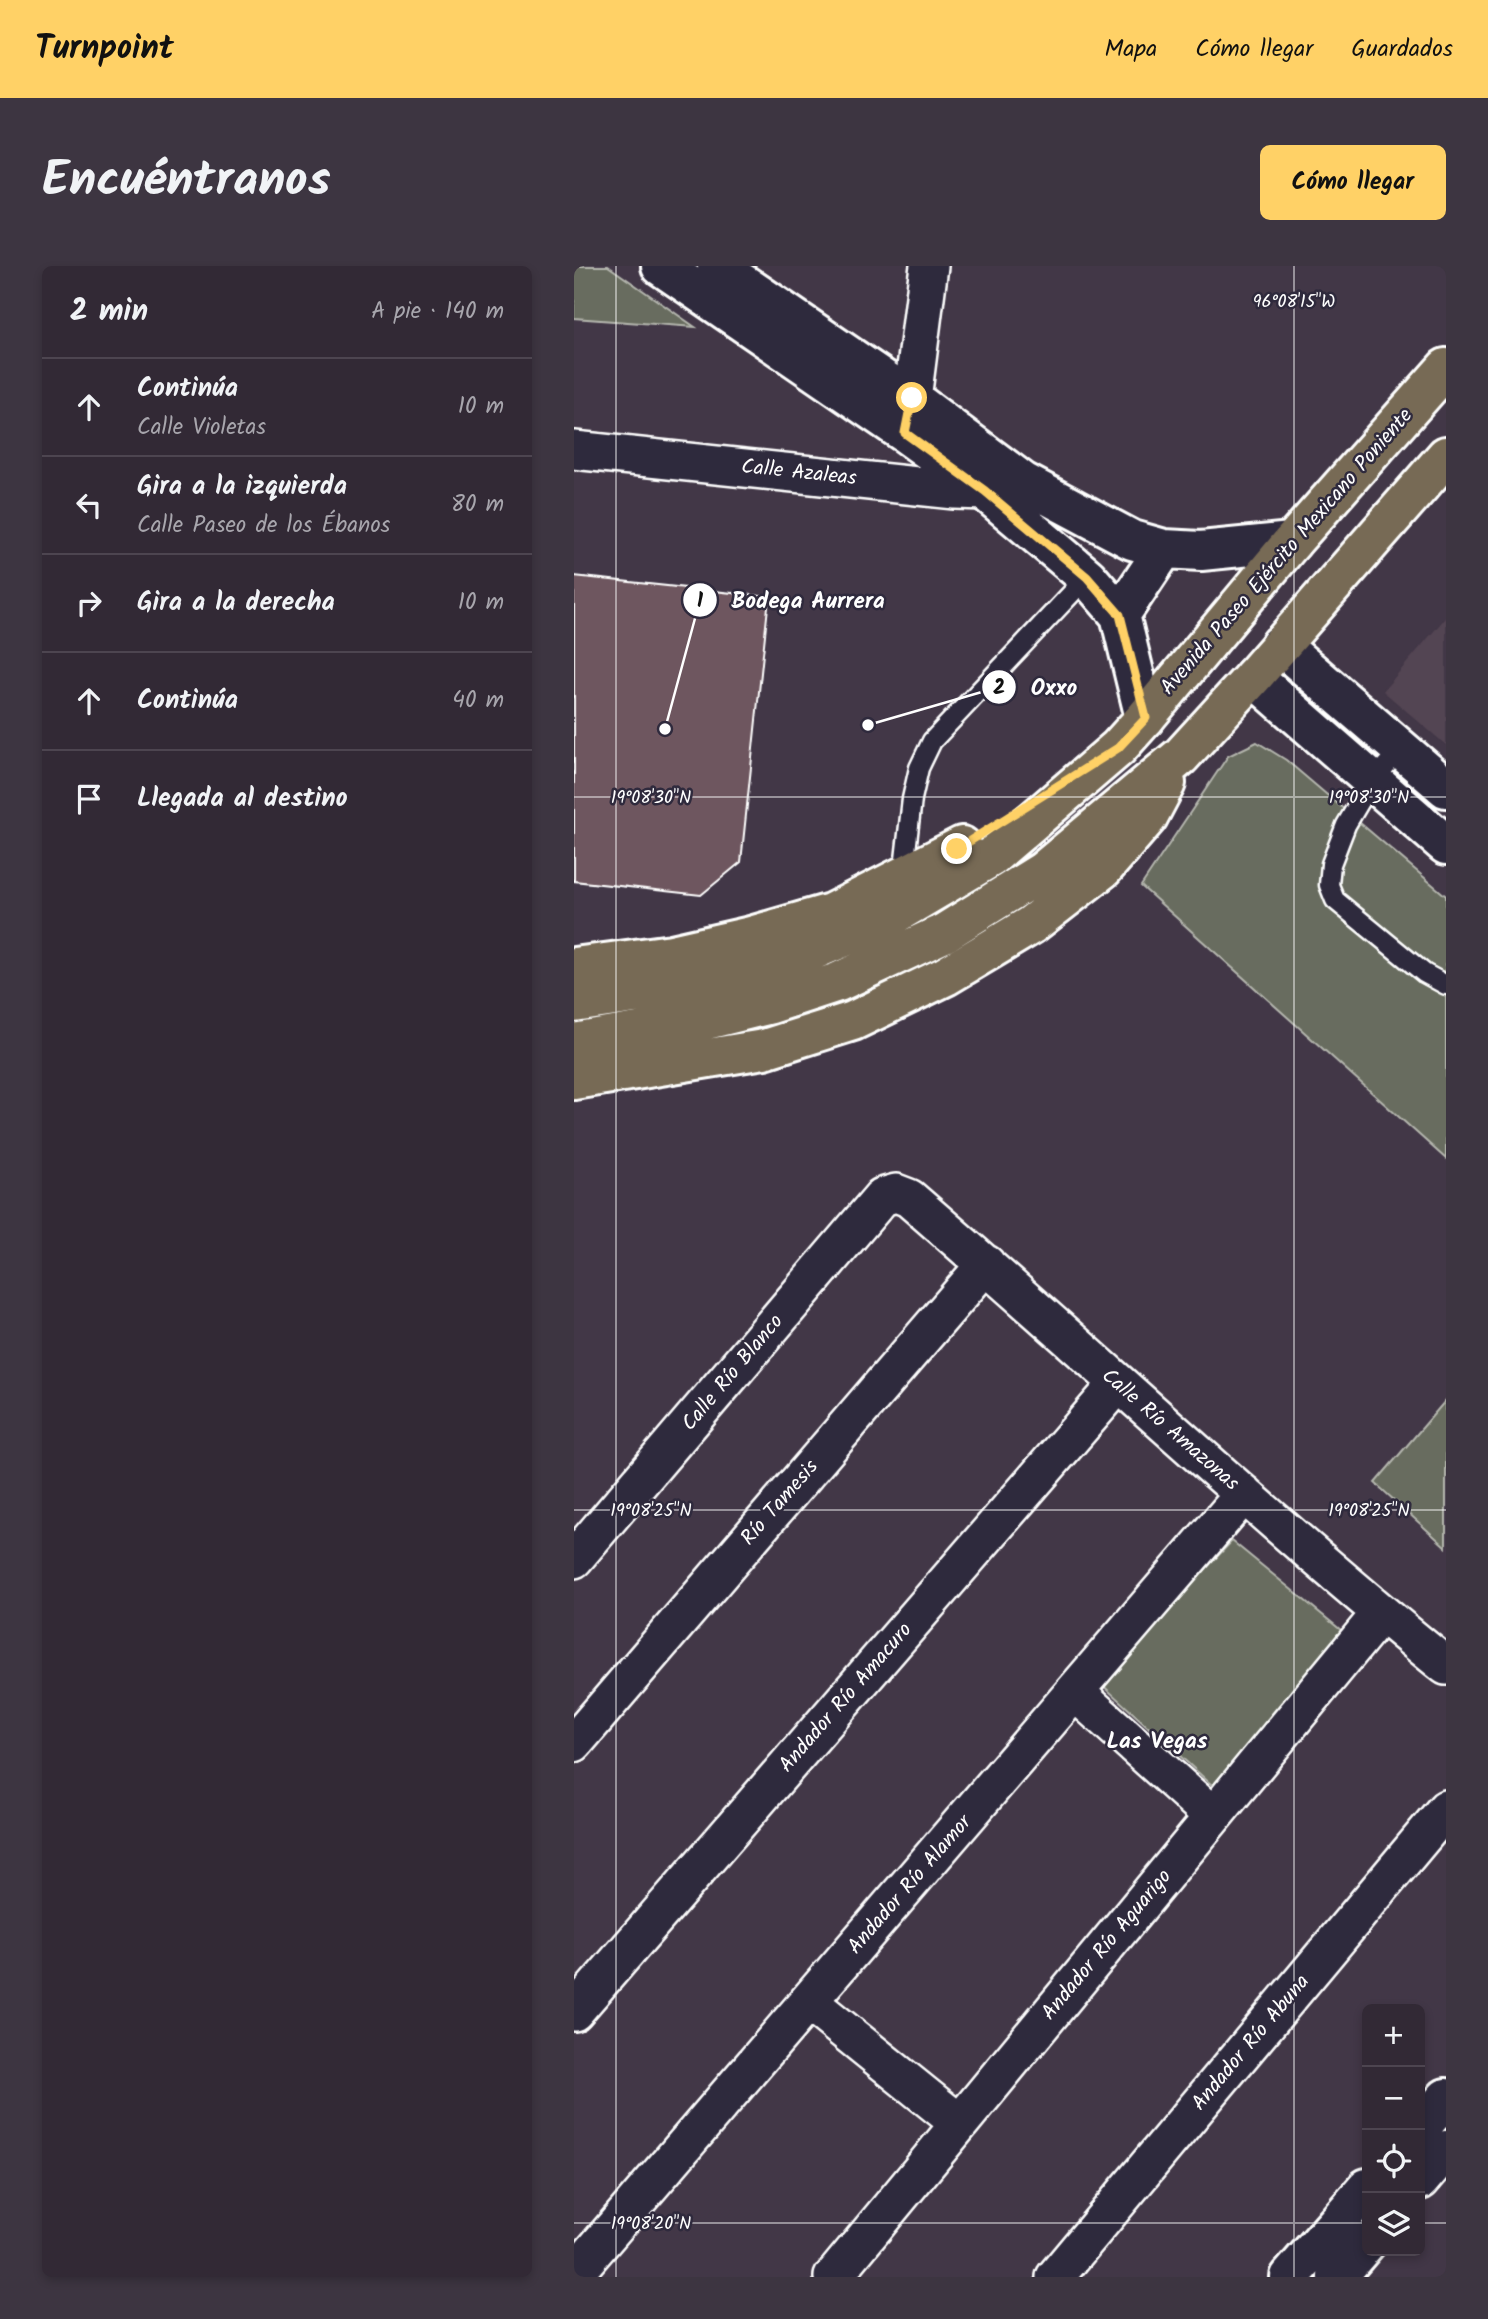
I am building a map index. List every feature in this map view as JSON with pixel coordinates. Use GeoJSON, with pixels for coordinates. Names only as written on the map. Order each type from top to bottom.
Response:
{"type":"FeatureCollection","features":[{"type":"Feature","properties":{"kind":"main road"},"geometry":{"type":"LineString","coordinates":[[661,266],[909,416],[1023,482],[1132,540],[1164,550],[1201,551],[1292,542]]}},
{"type":"Feature","properties":{"kind":"main road"},"geometry":{"type":"LineString","coordinates":[[717,266],[909,416],[985,491],[1087,577],[1120,615],[1146,718]]}},
{"type":"Feature","properties":{"kind":"main road","name":"Avenida Paseo Ejército Mexicano Poniente"},"geometry":{"type":"LineString","coordinates":[[574,1003],[722,981],[788,961],[885,920],[990,858],[1118,748],[1146,718],[1292,542],[1446,368]]}},
{"type":"Feature","properties":{"kind":"main road"},"geometry":{"type":"LineString","coordinates":[[574,1043],[702,1021],[771,1004],[838,982],[944,933],[1043,872],[1181,756],[1446,456]]}},
{"type":"Feature","properties":{"kind":"main road"},"geometry":{"type":"LineString","coordinates":[[1120,615],[1164,550]]}},
{"type":"Feature","properties":{"kind":"main road"},"geometry":{"type":"LineString","coordinates":[[1280,645],[1446,788]]}},
{"type":"Feature","properties":{"kind":"main road"},"geometry":{"type":"LineString","coordinates":[[1253,677],[1446,845]]}},
{"type":"Feature","properties":{"kind":"main road"},"geometry":{"type":"LineString","coordinates":[[580,964],[672,954],[751,936],[831,913],[957,849],[1118,748]]}},
{"type":"Feature","properties":{"kind":"main road"},"geometry":{"type":"LineString","coordinates":[[574,1080],[764,1049],[853,1021],[946,976],[1031,925],[1103,869],[1148,817],[1181,756]]}},
{"type":"Feature","properties":{"kind":"main road"},"geometry":{"type":"LineString","coordinates":[[1425,2122],[1446,2098]]}},
{"type":"Feature","properties":{"kind":"main road"},"geometry":{"type":"LineString","coordinates":[[1425,2174],[1446,2150]]}},
{"type":"Feature","properties":{"kind":"main road"},"geometry":{"type":"LineString","coordinates":[[1290,2277],[1363,2193]]}},
{"type":"Feature","properties":{"kind":"main road"},"geometry":{"type":"LineString","coordinates":[[1337,2277],[1362,2248]]}},
{"type":"Feature","properties":{"kind":"street"},"geometry":{"type":"LineString","coordinates":[[909,416],[929,266]]}},
{"type":"Feature","properties":{"kind":"street","name":"Calle Azaleas"},"geometry":{"type":"LineString","coordinates":[[574,450],[985,491],[1023,482]]}},
{"type":"Feature","properties":{"kind":"street","name":"Calle Río Amazonas"},"geometry":{"type":"LineString","coordinates":[[896,1193],[909,1198],[986,1264],[1118,1384],[1381,1613],[1446,1666]]}},
{"type":"Feature","properties":{"kind":"street","name":"Calle Río Blanco"},"geometry":{"type":"LineString","coordinates":[[574,1559],[882,1197],[896,1193]]}},
{"type":"Feature","properties":{"kind":"street","name":"Río Tamesis"},"geometry":{"type":"LineString","coordinates":[[574,1743],[986,1264]]}},
{"type":"Feature","properties":{"kind":"street","name":"Andador Río Amacuro"},"geometry":{"type":"LineString","coordinates":[[574,2012],[1118,1384]]}},
{"type":"Feature","properties":{"kind":"street","name":"Andador Río Alamor"},"geometry":{"type":"LineString","coordinates":[[574,2274],[1244,1494]]}},
{"type":"Feature","properties":{"kind":"street","name":"Andador Río Aguarigo"},"geometry":{"type":"LineString","coordinates":[[833,2277],[1381,1613]]}},
{"type":"Feature","properties":{"kind":"street"},"geometry":{"type":"LineString","coordinates":[[1075,1692],[1213,1816]]}},
{"type":"Feature","properties":{"kind":"street","name":"Andador Río Abuna"},"geometry":{"type":"LineString","coordinates":[[1055,2277],[1446,1809]]}},
{"type":"Feature","properties":{"kind":"street"},"geometry":{"type":"LineString","coordinates":[[809,2002],[959,2123]]}},
{"type":"Feature","properties":{"kind":"lane"},"geometry":{"type":"LineString","coordinates":[[903,877],[912,799],[919,768],[932,741],[1087,577]]}},
{"type":"Feature","properties":{"kind":"lane"},"geometry":{"type":"LineString","coordinates":[[1401,749],[1372,780],[1346,825],[1331,864],[1329,885],[1335,900],[1424,973],[1446,985]]}},
{"type":"Feature","properties":{"kind":"shaded area"},"geometry":{"type":"Polygon","coordinates":[[[1446,617],[1446,745],[1383,691],[1446,617]]]}},
{"type":"Feature","properties":{"kind":"green space"},"geometry":{"type":"Polygon","coordinates":[[[574,266],[608,266],[695,327],[574,318],[574,266]]]}},
{"type":"Feature","properties":{"kind":"green space"},"geometry":{"type":"Polygon","coordinates":[[[1257,742],[1286,760],[1446,896],[1446,1159],[1141,886],[1228,756],[1257,742]]]}},
{"type":"Feature","properties":{"kind":"green space"},"geometry":{"type":"Polygon","coordinates":[[[1446,1400],[1446,1547],[1375,1483],[1446,1400]]]}},
{"type":"Feature","properties":{"kind":"green space"},"geometry":{"type":"Polygon","coordinates":[[[1232,1541],[1342,1631],[1214,1787],[1099,1682],[1232,1541]]]}},
{"type":"Feature","properties":{"kind":"building"},"geometry":{"type":"Polygon","coordinates":[[[574,576],[769,597],[741,862],[701,895],[574,881],[574,576]]]}},
{"type":"Feature","properties":{"kind":"place","name":"Oxxo"},"geometry":{"type":"Point","coordinates":[868,725]}},
{"type":"Feature","properties":{"kind":"place","name":"Bodega Aurrera"},"geometry":{"type":"Point","coordinates":[665,729]}},
{"type":"Feature","properties":{"kind":"district","name":"Las Vegas"},"geometry":{"type":"Point","coordinates":[1157,1742]}},
{"type":"Feature","properties":{"kind":"route"},"geometry":{"type":"LineString","coordinates":[[912,398],[905,433],[985,491],[1087,577],[1120,615],[1146,718],[1118,748],[957,849]]}}]}
